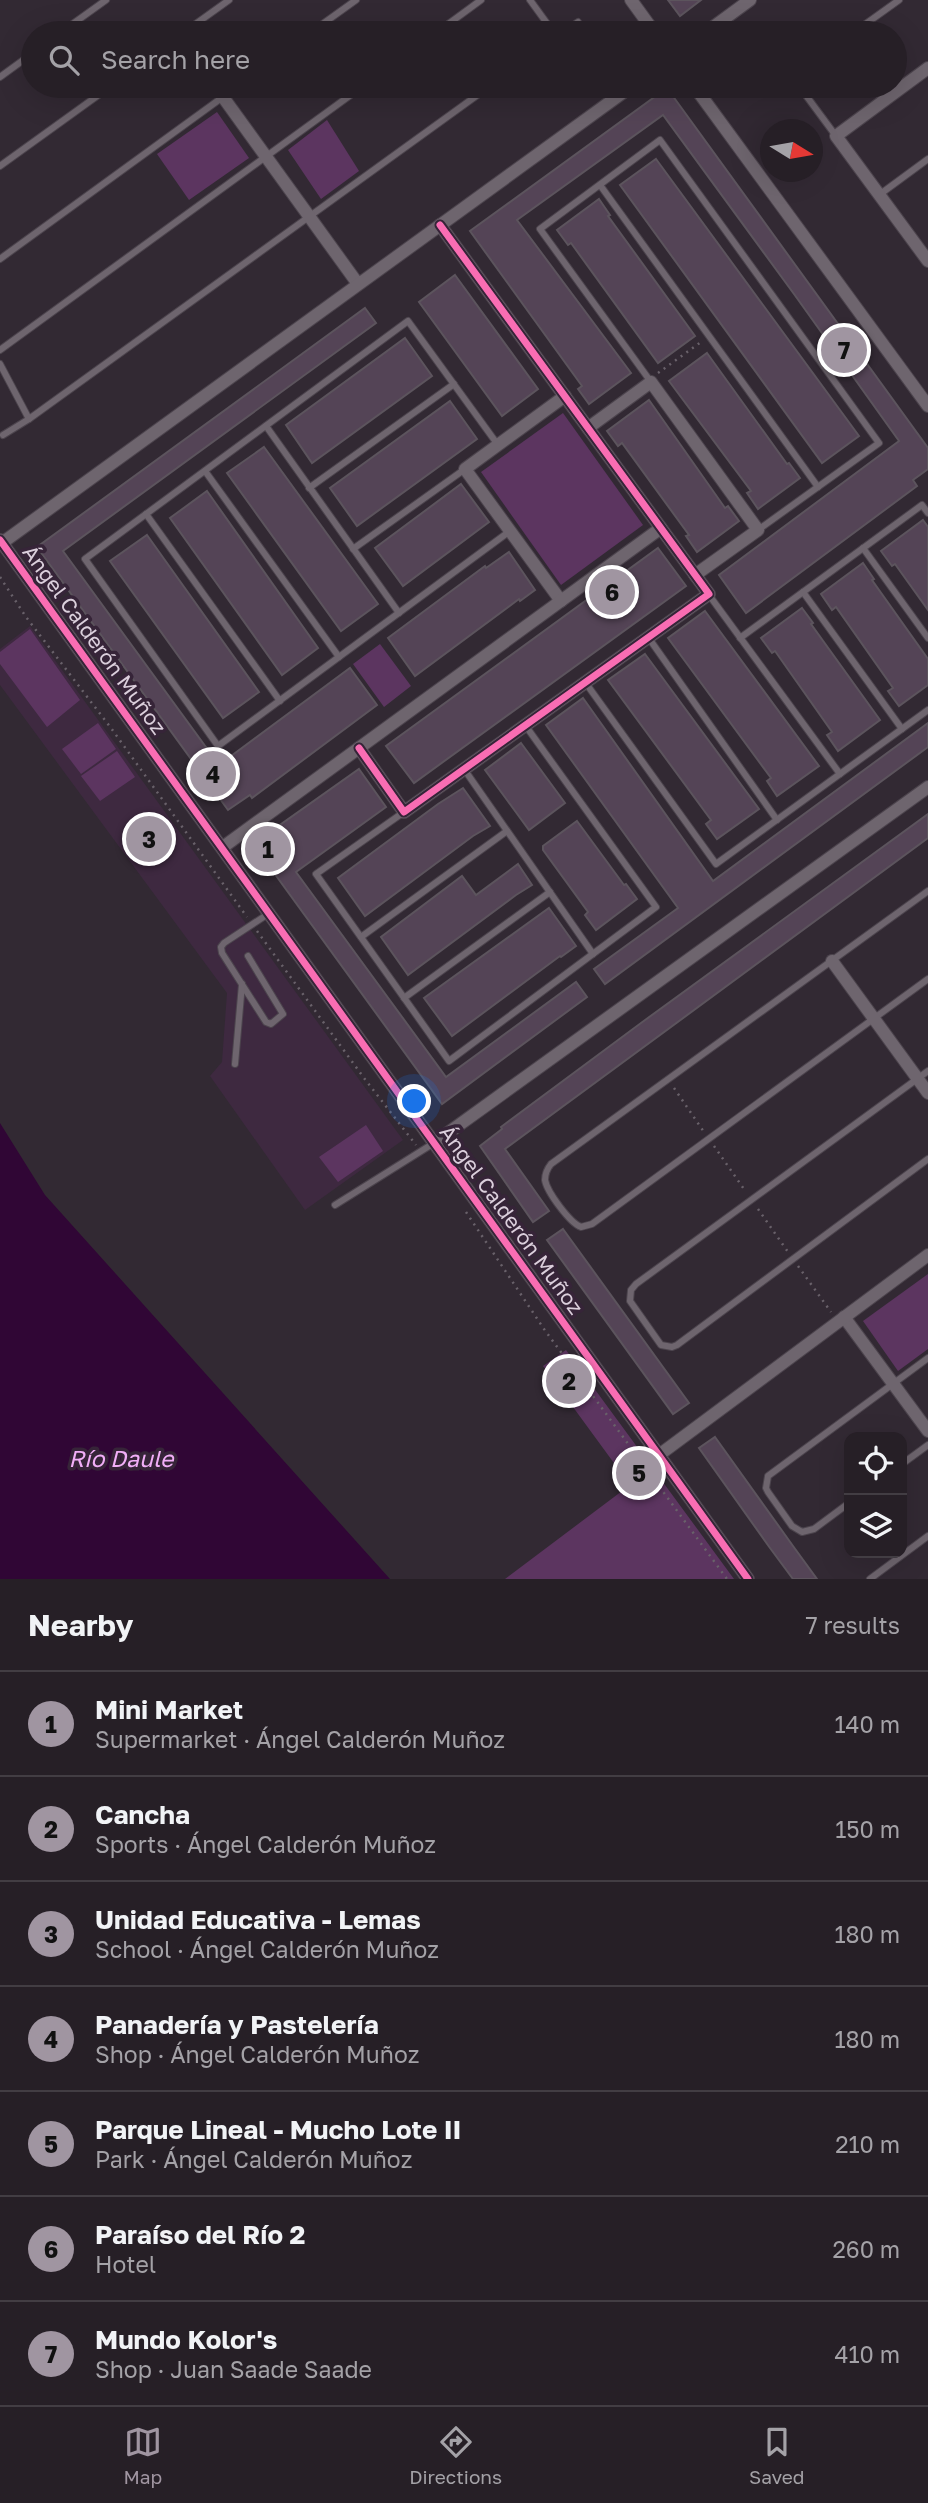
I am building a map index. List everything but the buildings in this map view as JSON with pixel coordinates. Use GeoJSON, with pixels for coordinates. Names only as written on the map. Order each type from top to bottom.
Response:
{"type":"FeatureCollection","features":[{"type":"Feature","properties":{"kind":"street"},"geometry":{"type":"LineString","coordinates":[[631,0],[646,21]]}},
{"type":"Feature","properties":{"kind":"street"},"geometry":{"type":"LineString","coordinates":[[721,21],[750,0]]}},
{"type":"Feature","properties":{"kind":"street"},"geometry":{"type":"LineString","coordinates":[[907,84],[928,68]]}},
{"type":"Feature","properties":{"kind":"street"},"geometry":{"type":"LineString","coordinates":[[224,98],[358,284]]}},
{"type":"Feature","properties":{"kind":"street"},"geometry":{"type":"LineString","coordinates":[[1,542],[615,98]]}},
{"type":"Feature","properties":{"kind":"street"},"geometry":{"type":"LineString","coordinates":[[703,98],[928,406]]}},
{"type":"Feature","properties":{"kind":"street"},"geometry":{"type":"LineString","coordinates":[[887,98],[836,136],[926,253]]}},
{"type":"Feature","properties":{"kind":"street"},"geometry":{"type":"LineString","coordinates":[[359,748],[404,812],[709,594],[440,225]]}},
{"type":"Feature","properties":{"kind":"street"},"geometry":{"type":"LineString","coordinates":[[588,428],[650,381],[758,530],[695,576]]}},
{"type":"Feature","properties":{"kind":"street"},"geometry":{"type":"LineString","coordinates":[[561,601],[465,468],[565,396]]}},
{"type":"Feature","properties":{"kind":"street"},"geometry":{"type":"LineString","coordinates":[[223,847],[661,528]]}},
{"type":"Feature","properties":{"kind":"street","name":"Ángel Calderón Muñoz"},"geometry":{"type":"LineString","coordinates":[[1,542],[748,1579]]}},
{"type":"Feature","properties":{"kind":"street"},"geometry":{"type":"LineString","coordinates":[[434,1143],[928,787]]}},
{"type":"Feature","properties":{"kind":"street"},"geometry":{"type":"LineString","coordinates":[[832,961],[874,1018],[923,1075],[928,1093]]}},
{"type":"Feature","properties":{"kind":"street"},"geometry":{"type":"LineString","coordinates":[[659,1455],[928,1255]]}},
{"type":"Feature","properties":{"kind":"street"},"geometry":{"type":"LineString","coordinates":[[844,1317],[928,1431]]}},
{"type":"Feature","properties":{"kind":"lane"},"geometry":{"type":"LineString","coordinates":[[77,21],[106,0]]}},
{"type":"Feature","properties":{"kind":"lane"},"geometry":{"type":"LineString","coordinates":[[200,21],[229,0]]}},
{"type":"Feature","properties":{"kind":"lane"},"geometry":{"type":"LineString","coordinates":[[327,21],[356,0]]}},
{"type":"Feature","properties":{"kind":"lane"},"geometry":{"type":"LineString","coordinates":[[452,21],[481,0]]}},
{"type":"Feature","properties":{"kind":"lane"},"geometry":{"type":"LineString","coordinates":[[530,0],[545,21]]}},
{"type":"Feature","properties":{"kind":"lane"},"geometry":{"type":"LineString","coordinates":[[870,21],[899,0]]}},
{"type":"Feature","properties":{"kind":"lane"},"geometry":{"type":"LineString","coordinates":[[0,77],[21,62]]}},
{"type":"Feature","properties":{"kind":"lane"},"geometry":{"type":"LineString","coordinates":[[0,166],[94,98]]}},
{"type":"Feature","properties":{"kind":"lane"},"geometry":{"type":"LineString","coordinates":[[0,258],[210,98]]}},
{"type":"Feature","properties":{"kind":"lane"},"geometry":{"type":"LineString","coordinates":[[0,350],[347,98]]}},
{"type":"Feature","properties":{"kind":"lane"},"geometry":{"type":"LineString","coordinates":[[3,435],[29,419],[473,98]]}},
{"type":"Feature","properties":{"kind":"lane"},"geometry":{"type":"LineString","coordinates":[[808,98],[836,136]]}},
{"type":"Feature","properties":{"kind":"lane"},"geometry":{"type":"LineString","coordinates":[[650,381],[540,229],[660,140],[879,443],[758,530]]}},
{"type":"Feature","properties":{"kind":"lane"},"geometry":{"type":"LineString","coordinates":[[879,195],[928,159]]}},
{"type":"Feature","properties":{"kind":"lane"},"geometry":{"type":"LineString","coordinates":[[600,185],[818,486]]}},
{"type":"Feature","properties":{"kind":"lane"},"geometry":{"type":"LineString","coordinates":[[498,445],[408,321],[85,559],[218,746],[510,531]]}},
{"type":"Feature","properties":{"kind":"lane"},"geometry":{"type":"LineString","coordinates":[[0,364],[29,419]]}},
{"type":"Feature","properties":{"kind":"lane"},"geometry":{"type":"LineString","coordinates":[[309,488],[454,384]]}},
{"type":"Feature","properties":{"kind":"lane"},"geometry":{"type":"LineString","coordinates":[[266,426],[399,613]]}},
{"type":"Feature","properties":{"kind":"lane"},"geometry":{"type":"LineString","coordinates":[[353,549],[465,468]]}},
{"type":"Feature","properties":{"kind":"lane"},"geometry":{"type":"LineString","coordinates":[[205,471],[339,657]]}},
{"type":"Feature","properties":{"kind":"lane"},"geometry":{"type":"LineString","coordinates":[[740,638],[922,505],[928,513]]}},
{"type":"Feature","properties":{"kind":"lane"},"geometry":{"type":"LineString","coordinates":[[146,514],[279,701]]}},
{"type":"Feature","properties":{"kind":"lane"},"geometry":{"type":"LineString","coordinates":[[863,548],[928,638]]}},
{"type":"Feature","properties":{"kind":"lane"},"geometry":{"type":"LineString","coordinates":[[803,592],[902,729]]}},
{"type":"Feature","properties":{"kind":"lane"},"geometry":{"type":"LineString","coordinates":[[709,594],[840,774]]}},
{"type":"Feature","properties":{"kind":"lane"},"geometry":{"type":"LineString","coordinates":[[648,638],[778,820]]}},
{"type":"Feature","properties":{"kind":"lane"},"geometry":{"type":"LineString","coordinates":[[585,682],[716,864],[928,710]]}},
{"type":"Feature","properties":{"kind":"lane"},"geometry":{"type":"LineString","coordinates":[[404,812],[316,874],[449,1061],[656,907],[525,725]]}},
{"type":"Feature","properties":{"kind":"lane"},"geometry":{"type":"LineString","coordinates":[[464,769],[593,954]]}},
{"type":"Feature","properties":{"kind":"lane"},"geometry":{"type":"LineString","coordinates":[[361,937],[507,831]]}},
{"type":"Feature","properties":{"kind":"lane"},"geometry":{"type":"LineString","coordinates":[[928,891],[551,1164],[546,1174],[547,1186],[571,1221],[581,1227],[592,1224],[928,979]]}},
{"type":"Feature","properties":{"kind":"lane"},"geometry":{"type":"LineString","coordinates":[[404,998],[550,892]]}},
{"type":"Feature","properties":{"kind":"lane"},"geometry":{"type":"LineString","coordinates":[[248,956],[282,1011],[282,1017],[268,1024],[222,953],[221,947],[270,913]]}},
{"type":"Feature","properties":{"kind":"lane"},"geometry":{"type":"LineString","coordinates":[[235,1064],[242,984]]}},
{"type":"Feature","properties":{"kind":"lane"},"geometry":{"type":"LineString","coordinates":[[923,1075],[636,1284],[631,1290],[630,1301],[657,1341],[661,1345],[672,1347],[928,1159]]}},
{"type":"Feature","properties":{"kind":"lane"},"geometry":{"type":"LineString","coordinates":[[335,1205],[434,1143]]}},
{"type":"Feature","properties":{"kind":"lane"},"geometry":{"type":"LineString","coordinates":[[844,1507],[814,1529],[802,1532],[793,1526],[768,1492],[768,1476],[928,1357]]}},
{"type":"Feature","properties":{"kind":"lane"},"geometry":{"type":"LineString","coordinates":[[907,1460],[928,1445]]}},
{"type":"Feature","properties":{"kind":"lane"},"geometry":{"type":"LineString","coordinates":[[870,1579],[928,1536]]}},
{"type":"Feature","properties":{"kind":"path"},"geometry":{"type":"LineString","coordinates":[[650,381],[709,336]]}},
{"type":"Feature","properties":{"kind":"path"},"geometry":{"type":"LineString","coordinates":[[0,577],[26,617],[111,728],[363,1078],[421,1151]]}},
{"type":"Feature","properties":{"kind":"path"},"geometry":{"type":"LineString","coordinates":[[464,1209],[544,1329],[727,1579]]}},
{"type":"Feature","properties":{"kind":"shaded area"},"geometry":{"type":"Polygon","coordinates":[[[217,112],[249,158],[189,200],[157,154],[217,112]]]}},
{"type":"Feature","properties":{"kind":"shaded area"},"geometry":{"type":"Polygon","coordinates":[[[327,120],[359,171],[321,199],[288,150],[327,120]]]}},
{"type":"Feature","properties":{"kind":"shaded area"},"geometry":{"type":"Polygon","coordinates":[[[563,413],[643,525],[561,585],[481,472],[563,413]]]}},
{"type":"Feature","properties":{"kind":"shaded area"},"geometry":{"type":"Polygon","coordinates":[[[30,626],[403,1140],[305,1210],[210,1076],[222,1062],[227,993],[0,685],[0,649],[30,626]]]}},
{"type":"Feature","properties":{"kind":"shaded area"},"geometry":{"type":"Polygon","coordinates":[[[30,629],[80,700],[47,727],[0,664],[0,652],[30,629]]]}},
{"type":"Feature","properties":{"kind":"shaded area"},"geometry":{"type":"Polygon","coordinates":[[[380,644],[411,686],[384,707],[353,664],[380,644]]]}},
{"type":"Feature","properties":{"kind":"shaded area"},"geometry":{"type":"Polygon","coordinates":[[[98,723],[116,749],[81,774],[62,749],[98,723]]]}},
{"type":"Feature","properties":{"kind":"shaded area"},"geometry":{"type":"Polygon","coordinates":[[[117,751],[135,777],[100,801],[81,776],[117,751]]]}},
{"type":"Feature","properties":{"kind":"shaded area"},"geometry":{"type":"Polygon","coordinates":[[[366,1125],[383,1151],[338,1182],[319,1157],[366,1125]]]}},
{"type":"Feature","properties":{"kind":"shaded area"},"geometry":{"type":"Polygon","coordinates":[[[928,1274],[928,1349],[898,1371],[863,1321],[928,1274]]]}},
{"type":"Feature","properties":{"kind":"shaded area"},"geometry":{"type":"Polygon","coordinates":[[[566,1350],[734,1579],[505,1579],[630,1485],[543,1366],[566,1350]]]}},
{"type":"Feature","properties":{"kind":"water","name":"Río Daule"},"geometry":{"type":"Polygon","coordinates":[[[0,1123],[45,1195],[390,1579],[0,1579],[0,1123]]]}},
{"type":"Feature","properties":{"kind":"cycle path"},"geometry":{"type":"LineString","coordinates":[[359,748],[404,812],[709,594],[440,225]]}},
{"type":"Feature","properties":{"kind":"cycle path"},"geometry":{"type":"LineString","coordinates":[[0,540],[748,1579]]}},
{"type":"Feature","properties":{"kind":"place","name":"Mundo Kolor's"},"geometry":{"type":"Point","coordinates":[844,350]}},
{"type":"Feature","properties":{"kind":"place","name":"Paraíso del Río 2"},"geometry":{"type":"Point","coordinates":[612,592]}},
{"type":"Feature","properties":{"kind":"place","name":"Panadería y Pastelería"},"geometry":{"type":"Point","coordinates":[213,774]}},
{"type":"Feature","properties":{"kind":"place","name":"Unidad Educativa - Lemas"},"geometry":{"type":"Point","coordinates":[149,839]}},
{"type":"Feature","properties":{"kind":"place","name":"Mini Market"},"geometry":{"type":"Point","coordinates":[268,849]}},
{"type":"Feature","properties":{"kind":"place","name":"Cancha"},"geometry":{"type":"Point","coordinates":[569,1381]}},
{"type":"Feature","properties":{"kind":"place","name":"Parque Lineal - Mucho Lote II"},"geometry":{"type":"Point","coordinates":[639,1473]}}]}
